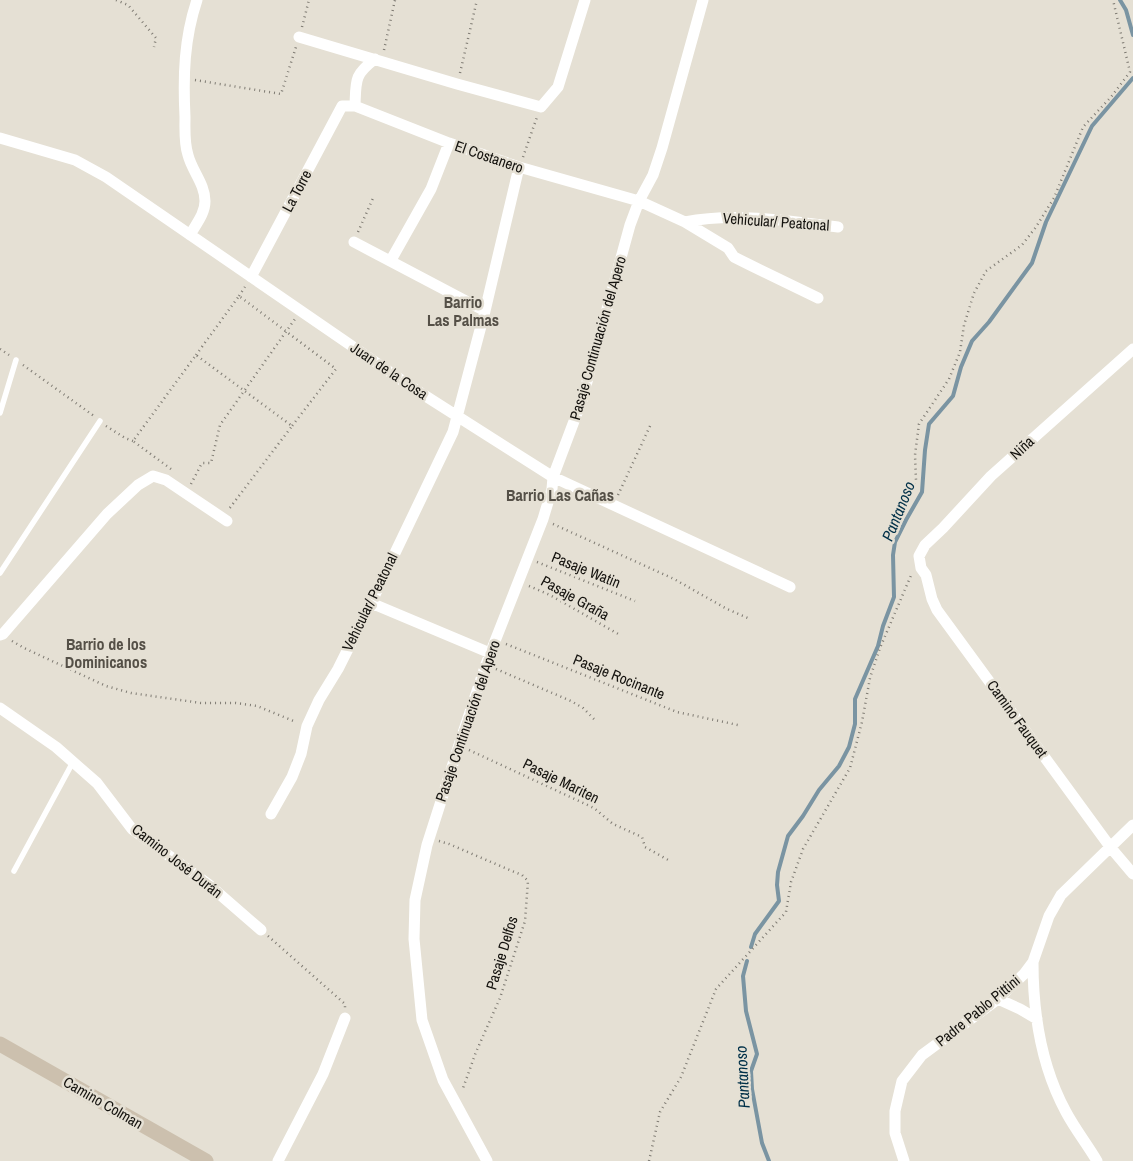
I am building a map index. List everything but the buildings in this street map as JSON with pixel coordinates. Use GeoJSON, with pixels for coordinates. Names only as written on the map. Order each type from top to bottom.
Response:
{"type":"FeatureCollection","features":[{"type":"Feature","properties":{"kind":"street"},"geometry":{"type":"LineString","coordinates":[[190,235],[202,214],[205,197],[187,154],[183,78],[188,32],[198,0]]}},
{"type":"Feature","properties":{"kind":"street"},"geometry":{"type":"LineString","coordinates":[[299,37],[541,107],[558,87],[585,0]]}},
{"type":"Feature","properties":{"kind":"street","name":"Pasaje Continuación del Apero"},"geometry":{"type":"LineString","coordinates":[[457,1106],[437,1066],[422,1020],[414,932],[415,900],[427,845],[488,659],[528,558],[552,489],[553,477],[582,400],[630,225],[639,201],[653,175],[662,148],[703,0]]}},
{"type":"Feature","properties":{"kind":"street"},"geometry":{"type":"LineString","coordinates":[[340,49],[360,71]]}},
{"type":"Feature","properties":{"kind":"street"},"geometry":{"type":"LineString","coordinates":[[355,106],[356,88],[360,71],[378,60]]}},
{"type":"Feature","properties":{"kind":"street","name":"El Costanero"},"geometry":{"type":"LineString","coordinates":[[342,106],[355,106],[519,168],[639,201]]}},
{"type":"Feature","properties":{"kind":"street","name":"La Torre"},"geometry":{"type":"LineString","coordinates":[[251,277],[342,106]]}},
{"type":"Feature","properties":{"kind":"street","name":"Juan de la Cosa"},"geometry":{"type":"LineString","coordinates":[[0,138],[74,160],[106,177],[300,311],[553,477],[790,587]]}},
{"type":"Feature","properties":{"kind":"street"},"geometry":{"type":"LineString","coordinates":[[391,260],[431,189],[449,143]]}},
{"type":"Feature","properties":{"kind":"street","name":"Vehicular/ Peatonal"},"geometry":{"type":"LineString","coordinates":[[271,814],[292,777],[301,754],[307,726],[319,700],[338,669],[371,603],[453,432],[485,311],[519,168]]}},
{"type":"Feature","properties":{"kind":"street","name":"Vehicular/ Peatonal"},"geometry":{"type":"LineString","coordinates":[[639,201],[685,222],[728,248],[734,257],[818,298]]}},
{"type":"Feature","properties":{"kind":"street","name":"Vehicular/ Peatonal"},"geometry":{"type":"LineString","coordinates":[[685,222],[706,218],[753,218],[838,227]]}},
{"type":"Feature","properties":{"kind":"street"},"geometry":{"type":"LineString","coordinates":[[354,242],[485,311]]}},
{"type":"Feature","properties":{"kind":"street","name":"Niña"},"geometry":{"type":"LineString","coordinates":[[920,556],[925,544],[991,476],[1133,349]]}},
{"type":"Feature","properties":{"kind":"street"},"geometry":{"type":"LineString","coordinates":[[1,635],[107,514],[138,485],[153,476],[166,480],[227,516]]}},
{"type":"Feature","properties":{"kind":"street","name":"Camino Fauquet"},"geometry":{"type":"LineString","coordinates":[[920,556],[921,568],[926,575],[937,610],[1111,848],[1133,874]]}},
{"type":"Feature","properties":{"kind":"street"},"geometry":{"type":"LineString","coordinates":[[371,603],[488,659]]}},
{"type":"Feature","properties":{"kind":"street","name":"Camino José Durán"},"geometry":{"type":"LineString","coordinates":[[0,708],[56,747],[97,783],[132,829],[208,884],[262,930]]}},
{"type":"Feature","properties":{"kind":"street","name":"Padre Pablo Pittini"},"geometry":{"type":"LineString","coordinates":[[904,1161],[894,1133],[895,1111],[902,1081],[922,1055],[998,999],[1024,974],[1033,962],[1049,916],[1061,895],[1133,825]]}},
{"type":"Feature","properties":{"kind":"street"},"geometry":{"type":"LineString","coordinates":[[1033,962],[1033,985],[1037,1019],[1044,1055],[1066,1112],[1097,1161]]}},
{"type":"Feature","properties":{"kind":"street"},"geometry":{"type":"LineString","coordinates":[[998,999],[1037,1019]]}},
{"type":"Feature","properties":{"kind":"street"},"geometry":{"type":"LineString","coordinates":[[278,1161],[323,1074],[345,1018]]}},
{"type":"Feature","properties":{"kind":"street","name":"Camino Colman"},"geometry":{"type":"LineString","coordinates":[[0,1044],[206,1161]]}},
{"type":"Feature","properties":{"kind":"street"},"geometry":{"type":"LineString","coordinates":[[457,1106],[487,1161]]}},
{"type":"Feature","properties":{"kind":"lane"},"geometry":{"type":"LineString","coordinates":[[0,412],[16,360]]}},
{"type":"Feature","properties":{"kind":"lane"},"geometry":{"type":"LineString","coordinates":[[0,573],[100,421]]}},
{"type":"Feature","properties":{"kind":"lane"},"geometry":{"type":"LineString","coordinates":[[14,872],[73,762]]}},
{"type":"Feature","properties":{"kind":"path"},"geometry":{"type":"LineString","coordinates":[[116,0],[128,5],[156,38],[154,47]]}},
{"type":"Feature","properties":{"kind":"path"},"geometry":{"type":"LineString","coordinates":[[183,78],[281,94],[309,0]]}},
{"type":"Feature","properties":{"kind":"path"},"geometry":{"type":"LineString","coordinates":[[378,60],[395,0]]}},
{"type":"Feature","properties":{"kind":"path"},"geometry":{"type":"LineString","coordinates":[[457,84],[477,0]]}},
{"type":"Feature","properties":{"kind":"path"},"geometry":{"type":"LineString","coordinates":[[884,536],[903,506],[916,480],[915,455],[919,424],[949,379],[960,352],[964,325],[974,294],[986,271],[1022,245],[1036,227],[1054,198],[1083,127],[1111,97],[1130,72],[1113,0]]}},
{"type":"Feature","properties":{"kind":"path"},"geometry":{"type":"LineString","coordinates":[[519,168],[541,107]]}},
{"type":"Feature","properties":{"kind":"path"},"geometry":{"type":"LineString","coordinates":[[354,242],[374,196]]}},
{"type":"Feature","properties":{"kind":"path"},"geometry":{"type":"LineString","coordinates":[[133,440],[239,296],[336,370],[292,426],[227,516]]}},
{"type":"Feature","properties":{"kind":"path"},"geometry":{"type":"LineString","coordinates":[[184,479],[191,484],[202,463],[210,463],[220,425],[300,311]]}},
{"type":"Feature","properties":{"kind":"path"},"geometry":{"type":"LineString","coordinates":[[0,349],[100,421],[125,438],[133,440],[177,473]]}},
{"type":"Feature","properties":{"kind":"path"},"geometry":{"type":"LineString","coordinates":[[196,355],[292,426]]}},
{"type":"Feature","properties":{"kind":"path"},"geometry":{"type":"LineString","coordinates":[[613,506],[651,424]]}},
{"type":"Feature","properties":{"kind":"path"},"geometry":{"type":"LineString","coordinates":[[542,519],[674,579],[727,609],[750,619]]}},
{"type":"Feature","properties":{"kind":"path"},"geometry":{"type":"LineString","coordinates":[[649,1161],[660,1112],[681,1077],[716,989],[786,912],[791,882],[803,850],[850,768],[862,722],[870,678],[880,648],[920,556]]}},
{"type":"Feature","properties":{"kind":"path","name":"Pasaje Watin"},"geometry":{"type":"LineString","coordinates":[[528,558],[635,601]]}},
{"type":"Feature","properties":{"kind":"path","name":"Pasaje Graña"},"geometry":{"type":"LineString","coordinates":[[518,581],[550,595],[620,636]]}},
{"type":"Feature","properties":{"kind":"path"},"geometry":{"type":"LineString","coordinates":[[1,635],[24,648],[106,686],[130,693],[201,703],[236,702],[257,706],[307,726]]}},
{"type":"Feature","properties":{"kind":"path","name":"Pasaje Rocinante"},"geometry":{"type":"LineString","coordinates":[[496,639],[677,712],[738,726]]}},
{"type":"Feature","properties":{"kind":"path"},"geometry":{"type":"LineString","coordinates":[[488,659],[571,701],[583,708],[595,720]]}},
{"type":"Feature","properties":{"kind":"path","name":"Pasaje Mariten"},"geometry":{"type":"LineString","coordinates":[[459,745],[594,808],[613,824],[642,837],[645,847],[670,861]]}},
{"type":"Feature","properties":{"kind":"path","name":"Pasaje Delfos"},"geometry":{"type":"LineString","coordinates":[[427,845],[429,841],[434,840],[449,844],[517,873],[528,881],[525,921],[500,998],[476,1052],[457,1106]]}},
{"type":"Feature","properties":{"kind":"path"},"geometry":{"type":"LineString","coordinates":[[262,930],[346,1004],[345,1018]]}},
{"type":"Feature","properties":{"kind":"waterway","name":"Pantanoso"},"geometry":{"type":"LineString","coordinates":[[1120,0],[1126,10],[1133,35]]}},
{"type":"Feature","properties":{"kind":"waterway","name":"Pantanoso"},"geometry":{"type":"LineString","coordinates":[[751,947],[755,934],[779,901],[778,872],[788,836],[819,790],[839,766],[849,747],[855,724],[855,699],[878,646],[894,597],[893,555],[895,542],[922,492],[929,424],[953,396],[961,367],[972,341],[989,322],[1032,263],[1046,222],[1092,126],[1133,78]]}},
{"type":"Feature","properties":{"kind":"waterway","name":"Pantanoso"},"geometry":{"type":"LineString","coordinates":[[747,961],[743,976],[746,1011],[757,1054],[751,1071],[752,1089],[762,1143],[769,1161]]}},
{"type":"Feature","properties":{"kind":"district","name":"Barrio Las Palmas"},"geometry":{"type":"Point","coordinates":[463,311]}},
{"type":"Feature","properties":{"kind":"district","name":"Barrio Las Cañas"},"geometry":{"type":"Point","coordinates":[560,495]}},
{"type":"Feature","properties":{"kind":"district","name":"Barrio de los Dominicanos"},"geometry":{"type":"Point","coordinates":[106,653]}}]}
